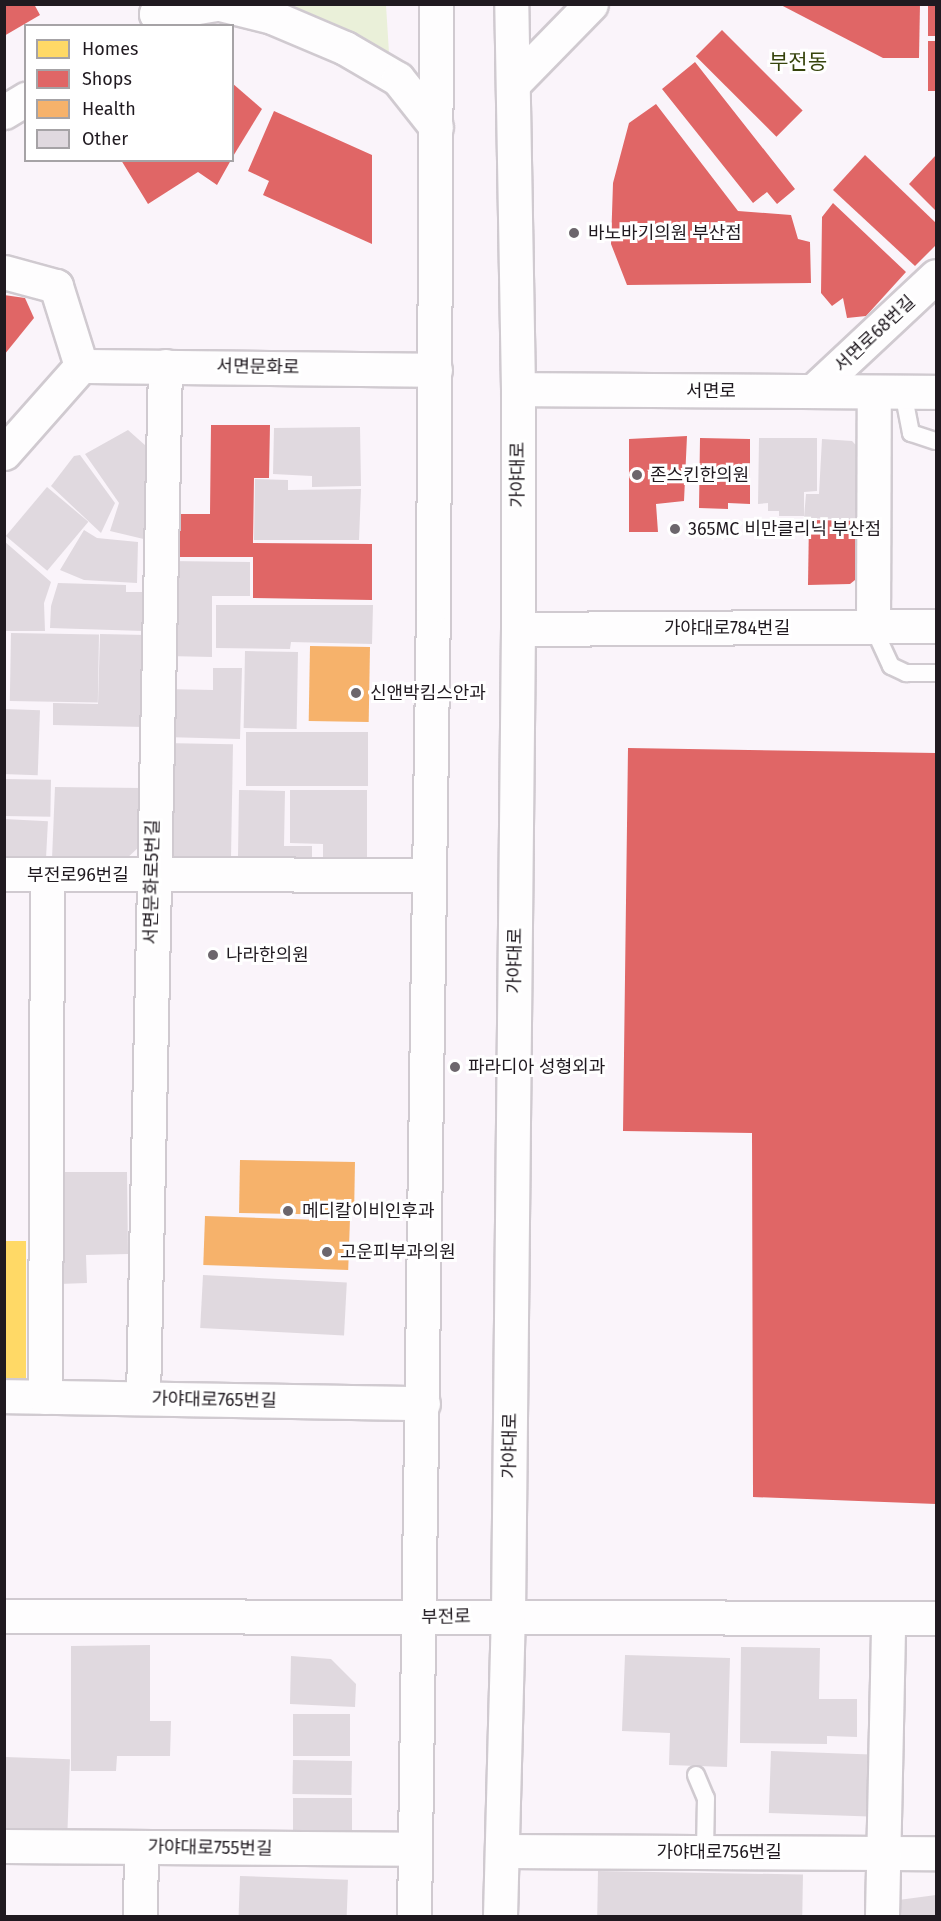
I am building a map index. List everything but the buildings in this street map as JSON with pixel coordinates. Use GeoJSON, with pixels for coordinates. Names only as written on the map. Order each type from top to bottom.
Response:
{"type":"FeatureCollection","features":[{"type":"Feature","properties":{"kind":"main road"},"geometry":{"type":"LineString","coordinates":[[157,12],[218,4],[272,17],[345,48],[398,79],[436,127]]}},
{"type":"Feature","properties":{"kind":"main road"},"geometry":{"type":"LineString","coordinates":[[414,1917],[423,1403],[435,370],[436,4]]}},
{"type":"Feature","properties":{"kind":"main road","name":"가야대로"},"geometry":{"type":"LineString","coordinates":[[501,1917],[508,1616],[518,629],[518,389],[511,4]]}},
{"type":"Feature","properties":{"kind":"main road"},"geometry":{"type":"LineString","coordinates":[[514,83],[591,4]]}},
{"type":"Feature","properties":{"kind":"main road"},"geometry":{"type":"LineString","coordinates":[[4,112],[24,100]]}},
{"type":"Feature","properties":{"kind":"main road"},"geometry":{"type":"LineString","coordinates":[[4,272],[56,286],[81,366],[4,453]]}},
{"type":"Feature","properties":{"kind":"main road","name":"서면로68번길"},"geometry":{"type":"LineString","coordinates":[[813,391],[936,276]]}},
{"type":"Feature","properties":{"kind":"main road","name":"서면문화로"},"geometry":{"type":"LineString","coordinates":[[81,366],[435,370]]}},
{"type":"Feature","properties":{"kind":"main road","name":"서면문화로5번길"},"geometry":{"type":"LineString","coordinates":[[143,1398],[152,876],[165,366]]}},
{"type":"Feature","properties":{"kind":"main road","name":"서면로"},"geometry":{"type":"LineString","coordinates":[[518,389],[936,392]]}},
{"type":"Feature","properties":{"kind":"main road"},"geometry":{"type":"LineString","coordinates":[[873,627],[888,392]]}},
{"type":"Feature","properties":{"kind":"main road","name":"가야대로784번길"},"geometry":{"type":"LineString","coordinates":[[518,629],[936,626]]}},
{"type":"Feature","properties":{"kind":"main road","name":"부전로96번길"},"geometry":{"type":"LineString","coordinates":[[4,874],[429,875]]}},
{"type":"Feature","properties":{"kind":"main road"},"geometry":{"type":"LineString","coordinates":[[45,1397],[47,875]]}},
{"type":"Feature","properties":{"kind":"main road","name":"가야대로765번길"},"geometry":{"type":"LineString","coordinates":[[4,1396],[423,1403]]}},
{"type":"Feature","properties":{"kind":"main road","name":"부전로"},"geometry":{"type":"LineString","coordinates":[[4,1616],[936,1618]]}},
{"type":"Feature","properties":{"kind":"main road"},"geometry":{"type":"LineString","coordinates":[[882,1917],[888,1618]]}},
{"type":"Feature","properties":{"kind":"main road","name":"가야대로755번길"},"geometry":{"type":"LineString","coordinates":[[4,1846],[415,1850]]}},
{"type":"Feature","properties":{"kind":"main road"},"geometry":{"type":"LineString","coordinates":[[140,1917],[141,1847]]}},
{"type":"Feature","properties":{"kind":"main road","name":"가야대로756번길"},"geometry":{"type":"LineString","coordinates":[[502,1851],[936,1853]]}},
{"type":"Feature","properties":{"kind":"lane"},"geometry":{"type":"LineString","coordinates":[[888,392],[910,433],[936,441]]}},
{"type":"Feature","properties":{"kind":"lane"},"geometry":{"type":"LineString","coordinates":[[873,627],[891,666],[906,673],[936,674]]}},
{"type":"Feature","properties":{"kind":"lane"},"geometry":{"type":"LineString","coordinates":[[696,1775],[706,1798],[705,1852]]}},
{"type":"Feature","properties":{"kind":"green space"},"geometry":{"type":"Polygon","coordinates":[[[283,5],[386,5],[389,53],[384,59],[283,5]]]}},
{"type":"Feature","properties":{"kind":"place","name":"바노바기의원 부산점"},"geometry":{"type":"Point","coordinates":[574,233]}},
{"type":"Feature","properties":{"kind":"place","name":"존스킨한의원"},"geometry":{"type":"Point","coordinates":[637,475]}},
{"type":"Feature","properties":{"kind":"place","name":"365MC 비만클리닉 부산점"},"geometry":{"type":"Point","coordinates":[675,529]}},
{"type":"Feature","properties":{"kind":"place","name":"신앤박킴스안과"},"geometry":{"type":"Point","coordinates":[356,693]}},
{"type":"Feature","properties":{"kind":"place","name":"나라한의원"},"geometry":{"type":"Point","coordinates":[213,955]}},
{"type":"Feature","properties":{"kind":"place","name":"파라디아 성형외과"},"geometry":{"type":"Point","coordinates":[455,1067]}},
{"type":"Feature","properties":{"kind":"place","name":"메디칼이비인후과"},"geometry":{"type":"Point","coordinates":[288,1211]}},
{"type":"Feature","properties":{"kind":"place","name":"고운피부과의원"},"geometry":{"type":"Point","coordinates":[327,1252]}},
{"type":"Feature","properties":{"kind":"district","name":"부전동"},"geometry":{"type":"Point","coordinates":[798,62]}}]}
